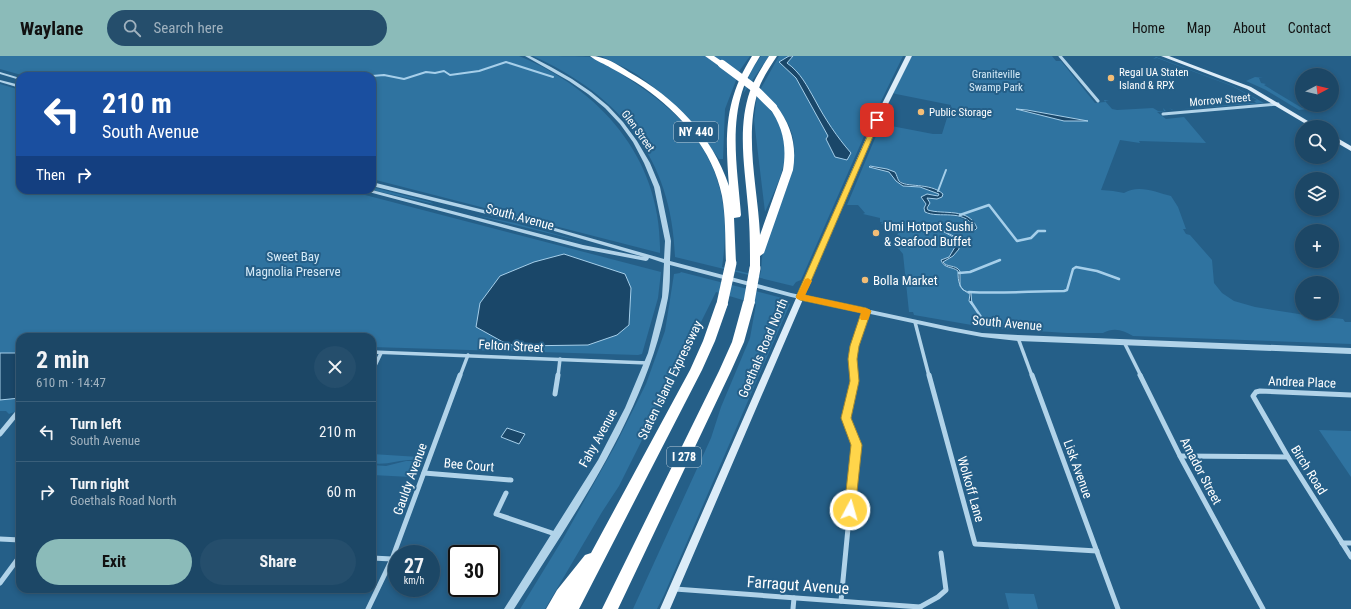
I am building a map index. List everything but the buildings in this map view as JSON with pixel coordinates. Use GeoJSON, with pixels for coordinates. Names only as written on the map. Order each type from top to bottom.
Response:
{"type":"FeatureCollection","features":[{"type":"Feature","properties":{"kind":"highway","name":"NY 440"},"geometry":{"type":"LineString","coordinates":[[594,56],[620,69],[655,93],[684,119],[704,143],[717,166],[725,191],[729,220],[731,257]]}},
{"type":"Feature","properties":{"kind":"highway"},"geometry":{"type":"LineString","coordinates":[[709,56],[752,87],[773,107],[782,120],[787,131],[790,147],[790,159],[786,176],[761,243],[755,268]]}},
{"type":"Feature","properties":{"kind":"highway","name":"Staten Island Expressway"},"geometry":{"type":"LineString","coordinates":[[570,609],[696,370],[709,341],[722,304],[737,231],[732,129],[733,113],[739,85],[756,56]]}},
{"type":"Feature","properties":{"kind":"highway"},"geometry":{"type":"LineString","coordinates":[[755,268],[754,229],[748,146],[748,119],[750,104],[758,81],[773,56]]}},
{"type":"Feature","properties":{"kind":"highway","name":"I 278"},"geometry":{"type":"LineString","coordinates":[[610,609],[730,361],[749,302],[755,268]]}},
{"type":"Feature","properties":{"kind":"highway"},"geometry":{"type":"LineString","coordinates":[[554,609],[562,595],[608,539]]}},
{"type":"Feature","properties":{"kind":"highway"},"geometry":{"type":"LineString","coordinates":[[617,609],[637,554]]}},
{"type":"Feature","properties":{"kind":"main road","name":"Goethals Road North"},"geometry":{"type":"LineString","coordinates":[[665,609],[879,116],[909,56]]}},
{"type":"Feature","properties":{"kind":"main road"},"geometry":{"type":"LineString","coordinates":[[1164,56],[1243,85],[1279,104],[1304,120]]}},
{"type":"Feature","properties":{"kind":"main road"},"geometry":{"type":"LineString","coordinates":[[1339,141],[1351,149]]}},
{"type":"Feature","properties":{"kind":"street","name":"Glen Street"},"geometry":{"type":"LineString","coordinates":[[527,56],[561,73],[596,97],[617,117],[632,136],[647,161],[663,203],[667,225],[668,262]]}},
{"type":"Feature","properties":{"kind":"street"},"geometry":{"type":"LineString","coordinates":[[1060,56],[1098,101]]}},
{"type":"Feature","properties":{"kind":"street"},"geometry":{"type":"LineString","coordinates":[[0,73],[16,78]]}},
{"type":"Feature","properties":{"kind":"street"},"geometry":{"type":"LineString","coordinates":[[0,81],[16,85]]}},
{"type":"Feature","properties":{"kind":"street","name":"Morrow Street"},"geometry":{"type":"LineString","coordinates":[[1163,114],[1279,104]]}},
{"type":"Feature","properties":{"kind":"street","name":"South Avenue"},"geometry":{"type":"LineString","coordinates":[[376,185],[626,249],[668,262],[800,297],[966,332],[1018,338],[1351,351]]}},
{"type":"Feature","properties":{"kind":"street","name":"South Avenue"},"geometry":{"type":"LineString","coordinates":[[376,192],[583,247],[668,262]]}},
{"type":"Feature","properties":{"kind":"street","name":"Fahy Avenue"},"geometry":{"type":"LineString","coordinates":[[509,609],[595,472],[628,409],[649,363],[660,329],[667,291],[668,262]]}},
{"type":"Feature","properties":{"kind":"street"},"geometry":{"type":"LineString","coordinates":[[841,601],[856,445],[846,418],[854,381],[854,346],[866,311]]}},
{"type":"Feature","properties":{"kind":"street","name":"Wolkoff Lane"},"geometry":{"type":"LineString","coordinates":[[915,322],[942,428],[975,544],[1097,551]]}},
{"type":"Feature","properties":{"kind":"street","name":"Lisk Avenue"},"geometry":{"type":"LineString","coordinates":[[1018,338],[1118,609]]}},
{"type":"Feature","properties":{"kind":"street","name":"Amador Street"},"geometry":{"type":"LineString","coordinates":[[1124,342],[1180,456],[1263,609]]}},
{"type":"Feature","properties":{"kind":"street","name":"Felton Street"},"geometry":{"type":"LineString","coordinates":[[376,352],[649,363]]}},
{"type":"Feature","properties":{"kind":"street"},"geometry":{"type":"LineString","coordinates":[[376,363],[381,352]]}},
{"type":"Feature","properties":{"kind":"street","name":"Gauldy Avenue"},"geometry":{"type":"LineString","coordinates":[[397,545],[468,355]]}},
{"type":"Feature","properties":{"kind":"street"},"geometry":{"type":"LineString","coordinates":[[555,394],[560,359]]}},
{"type":"Feature","properties":{"kind":"street","name":"Andrea Place"},"geometry":{"type":"LineString","coordinates":[[1254,394],[1260,391],[1351,395]]}},
{"type":"Feature","properties":{"kind":"street","name":"Birch Road"},"geometry":{"type":"LineString","coordinates":[[1254,394],[1253,399],[1351,557]]}},
{"type":"Feature","properties":{"kind":"street"},"geometry":{"type":"LineString","coordinates":[[0,434],[16,414]]}},
{"type":"Feature","properties":{"kind":"street"},"geometry":{"type":"LineString","coordinates":[[1180,456],[1288,457]]}},
{"type":"Feature","properties":{"kind":"street","name":"Bee Court"},"geometry":{"type":"LineString","coordinates":[[424,473],[511,480]]}},
{"type":"Feature","properties":{"kind":"street"},"geometry":{"type":"LineString","coordinates":[[506,493],[496,514],[555,534]]}},
{"type":"Feature","properties":{"kind":"street"},"geometry":{"type":"LineString","coordinates":[[0,539],[16,540]]}},
{"type":"Feature","properties":{"kind":"street"},"geometry":{"type":"LineString","coordinates":[[1342,543],[1351,543]]}},
{"type":"Feature","properties":{"kind":"street"},"geometry":{"type":"LineString","coordinates":[[920,608],[938,597],[946,590],[941,552]]}},
{"type":"Feature","properties":{"kind":"street"},"geometry":{"type":"LineString","coordinates":[[376,558],[388,559]]}},
{"type":"Feature","properties":{"kind":"street"},"geometry":{"type":"LineString","coordinates":[[0,583],[16,561]]}},
{"type":"Feature","properties":{"kind":"street","name":"Gauldy Avenue"},"geometry":{"type":"LineString","coordinates":[[376,592],[388,567]]}},
{"type":"Feature","properties":{"kind":"street","name":"Farragut Avenue"},"geometry":{"type":"LineString","coordinates":[[674,589],[920,608]]}},
{"type":"Feature","properties":{"kind":"street","name":"Gauldy Avenue"},"geometry":{"type":"LineString","coordinates":[[368,609],[376,593]]}},
{"type":"Feature","properties":{"kind":"street"},"geometry":{"type":"LineString","coordinates":[[794,598],[794,609]]}},
{"type":"Feature","properties":{"kind":"green space"},"geometry":{"type":"Polygon","coordinates":[[[0,56],[519,56],[549,70],[576,88],[601,109],[621,132],[638,159],[650,188],[658,219],[660,253],[376,180],[376,72],[16,72],[16,73],[0,69],[0,56]]]}},
{"type":"Feature","properties":{"kind":"green space"},"geometry":{"type":"Polygon","coordinates":[[[533,56],[590,57],[595,59],[613,68],[635,83],[680,119],[697,139],[710,161],[719,184],[724,209],[725,237],[722,267],[760,276],[762,255],[767,238],[785,194],[793,164],[794,149],[790,127],[779,110],[760,90],[779,56],[903,56],[865,134],[801,280],[796,282],[793,286],[675,257],[672,222],[664,190],[652,161],[636,135],[616,111],[592,90],[564,72],[533,56]]]}},
{"type":"Feature","properties":{"kind":"green space"},"geometry":{"type":"Polygon","coordinates":[[[601,56],[750,56],[740,70],[725,109],[723,159],[719,159],[701,135],[660,92],[636,74],[601,56]]]}},
{"type":"Feature","properties":{"kind":"green space"},"geometry":{"type":"Polygon","coordinates":[[[761,56],[769,56],[743,94],[751,71],[761,56]]]}},
{"type":"Feature","properties":{"kind":"green space","name":"Graniteville Swamp Park"},"geometry":{"type":"Polygon","coordinates":[[[912,56],[1052,56],[1056,61],[1061,61],[1095,103],[1109,100],[1105,101],[1112,109],[1117,110],[1153,108],[1158,111],[1164,111],[1163,108],[1166,111],[1157,112],[1166,119],[1184,117],[1206,143],[1139,141],[1140,143],[1120,140],[1101,190],[1124,193],[1129,190],[1141,189],[1171,196],[1178,207],[1186,229],[1183,229],[1186,234],[1190,235],[1212,260],[1214,283],[1222,293],[1234,301],[1255,307],[1295,313],[1295,320],[1339,320],[1339,319],[1343,319],[1345,322],[1351,322],[1351,344],[1133,336],[1126,332],[1115,330],[1103,333],[1067,333],[989,328],[914,315],[913,312],[909,312],[903,254],[893,245],[898,233],[888,230],[890,226],[881,224],[882,222],[880,222],[880,218],[863,214],[865,213],[858,205],[847,205],[881,124],[933,134],[942,134],[951,105],[893,93],[912,56]],[[1019,110],[1064,121],[1086,121],[1027,110],[1019,110]],[[870,166],[889,172],[903,186],[920,187],[939,194],[938,196],[927,194],[921,198],[925,202],[927,214],[954,215],[973,224],[974,227],[971,229],[953,225],[945,228],[946,234],[951,236],[956,241],[956,246],[949,257],[942,259],[941,262],[958,271],[960,285],[961,273],[954,266],[947,265],[943,262],[953,256],[959,249],[958,238],[947,233],[947,229],[956,226],[968,230],[977,228],[973,222],[962,215],[928,210],[929,201],[927,198],[942,197],[943,195],[938,190],[931,187],[907,184],[898,179],[895,172],[870,166]]]}},
{"type":"Feature","properties":{"kind":"green space"},"geometry":{"type":"Polygon","coordinates":[[[1156,57],[1233,86],[1264,103],[1179,110],[1256,103],[1254,101],[1257,100],[1232,86],[1157,58],[1153,59],[1156,57]]]}},
{"type":"Feature","properties":{"kind":"green space"},"geometry":{"type":"Polygon","coordinates":[[[1255,77],[1263,78],[1259,78],[1261,83],[1266,84],[1264,85],[1295,104],[1295,108],[1266,90],[1246,81],[1255,77]]]}},
{"type":"Feature","properties":{"kind":"green space","name":"Sweet Bay Magnolia Preserve"},"geometry":{"type":"Polygon","coordinates":[[[0,84],[16,89],[16,194],[361,194],[661,272],[658,298],[642,354],[638,355],[376,347],[376,333],[16,333],[16,411],[9,414],[6,411],[0,411],[0,84]]]}},
{"type":"Feature","properties":{"kind":"green space"},"geometry":{"type":"Polygon","coordinates":[[[757,95],[779,122],[784,134],[785,145],[783,168],[765,212],[754,120],[757,95]]]}},
{"type":"Feature","properties":{"kind":"green space"},"geometry":{"type":"Polygon","coordinates":[[[376,188],[430,202],[434,204],[376,191],[376,188]]]}},
{"type":"Feature","properties":{"kind":"green space"},"geometry":{"type":"Polygon","coordinates":[[[475,215],[515,223],[588,243],[475,215]]]}},
{"type":"Feature","properties":{"kind":"green space"},"geometry":{"type":"Polygon","coordinates":[[[681,272],[786,299],[790,304],[664,595],[657,609],[633,609],[711,438],[721,407],[750,338],[756,304],[716,292],[619,486],[545,609],[520,609],[564,537],[616,444],[646,384],[665,331],[674,274],[681,272]]]}},
{"type":"Feature","properties":{"kind":"green space"},"geometry":{"type":"Polygon","coordinates":[[[1319,430],[1351,431],[1351,477],[1319,430]]]}},
{"type":"Feature","properties":{"kind":"green space"},"geometry":{"type":"Polygon","coordinates":[[[376,454],[419,457],[418,460],[376,464],[376,454]]]}},
{"type":"Feature","properties":{"kind":"green space"},"geometry":{"type":"Polygon","coordinates":[[[406,461],[417,461],[411,477],[376,475],[376,465],[386,466],[406,461]]]}},
{"type":"Feature","properties":{"kind":"green space"},"geometry":{"type":"Polygon","coordinates":[[[1005,593],[1034,594],[1038,609],[1009,609],[1005,593]]]}},
{"type":"Feature","properties":{"kind":"shaded area"},"geometry":{"type":"Polygon","coordinates":[[[789,56],[793,56],[787,63],[803,80],[827,121],[851,153],[847,160],[835,157],[826,139],[828,136],[796,78],[779,62],[789,56]]]}},
{"type":"Feature","properties":{"kind":"shaded area"},"geometry":{"type":"Polygon","coordinates":[[[1016,109],[1027,110],[1088,121],[1064,121],[1016,109]]]}},
{"type":"Feature","properties":{"kind":"shaded area"},"geometry":{"type":"Polygon","coordinates":[[[869,167],[895,172],[899,181],[902,183],[925,186],[938,190],[943,194],[942,197],[937,199],[927,198],[930,203],[927,208],[928,210],[962,214],[973,221],[977,228],[975,230],[968,230],[956,226],[947,229],[947,233],[958,238],[959,249],[953,256],[943,262],[947,265],[956,267],[960,271],[960,285],[958,271],[944,265],[941,260],[949,257],[955,247],[956,242],[953,237],[944,232],[945,228],[953,225],[971,229],[974,227],[964,218],[925,212],[924,208],[926,204],[921,197],[927,194],[938,196],[939,194],[920,187],[903,186],[896,181],[889,172],[869,167]]]}},
{"type":"Feature","properties":{"kind":"shaded area"},"geometry":{"type":"Polygon","coordinates":[[[564,254],[625,274],[631,288],[629,325],[617,335],[588,345],[515,346],[503,342],[476,327],[480,303],[500,276],[534,262],[564,254]]]}},
{"type":"Feature","properties":{"kind":"shaded area"},"geometry":{"type":"Polygon","coordinates":[[[964,291],[971,293],[972,305],[969,301],[970,294],[964,291]]]}},
{"type":"Feature","properties":{"kind":"shaded area"},"geometry":{"type":"Polygon","coordinates":[[[0,353],[16,353],[16,398],[0,400],[0,353]]]}},
{"type":"Feature","properties":{"kind":"shaded area"},"geometry":{"type":"Polygon","coordinates":[[[507,428],[525,434],[519,444],[501,437],[507,428]]]}},
{"type":"Feature","properties":{"kind":"waterway"},"geometry":{"type":"LineString","coordinates":[[376,76],[384,75],[404,79],[426,72],[435,73],[444,71],[450,75],[479,71],[506,62],[553,77]]}},
{"type":"Feature","properties":{"kind":"waterway"},"geometry":{"type":"LineString","coordinates":[[938,191],[946,170]]}},
{"type":"Feature","properties":{"kind":"waterway"},"geometry":{"type":"LineString","coordinates":[[960,215],[989,205],[1017,241],[1031,238],[1038,231],[1045,231]]}},
{"type":"Feature","properties":{"kind":"waterway"},"geometry":{"type":"LineString","coordinates":[[959,273],[970,272],[1000,260]]}},
{"type":"Feature","properties":{"kind":"waterway"},"geometry":{"type":"LineString","coordinates":[[969,292],[993,293],[1064,291],[1067,290],[1073,269],[1076,267],[1097,271],[1119,279]]}},
{"type":"Feature","properties":{"kind":"waterway"},"geometry":{"type":"LineString","coordinates":[[971,302],[987,326]]}},
{"type":"Feature","properties":{"kind":"slow traffic"},"geometry":{"type":"LineString","coordinates":[[808,281],[800,297],[866,311],[864,318]]}},
{"type":"Feature","properties":{"kind":"place","name":"Regal UA Staten Island & RPX"},"geometry":{"type":"Point","coordinates":[1111,78]}},
{"type":"Feature","properties":{"kind":"place","name":"Public Storage"},"geometry":{"type":"Point","coordinates":[921,112]}},
{"type":"Feature","properties":{"kind":"place","name":"Umi Hotpot Sushi & Seafood Buffet"},"geometry":{"type":"Point","coordinates":[876,233]}},
{"type":"Feature","properties":{"kind":"place","name":"Bolla Market"},"geometry":{"type":"Point","coordinates":[865,280]}},
{"type":"Feature","properties":{"kind":"route"},"geometry":{"type":"LineString","coordinates":[[850,510],[856,445],[846,418],[854,381],[854,346],[864,321],[866,311],[800,297],[877,120]]}}]}
